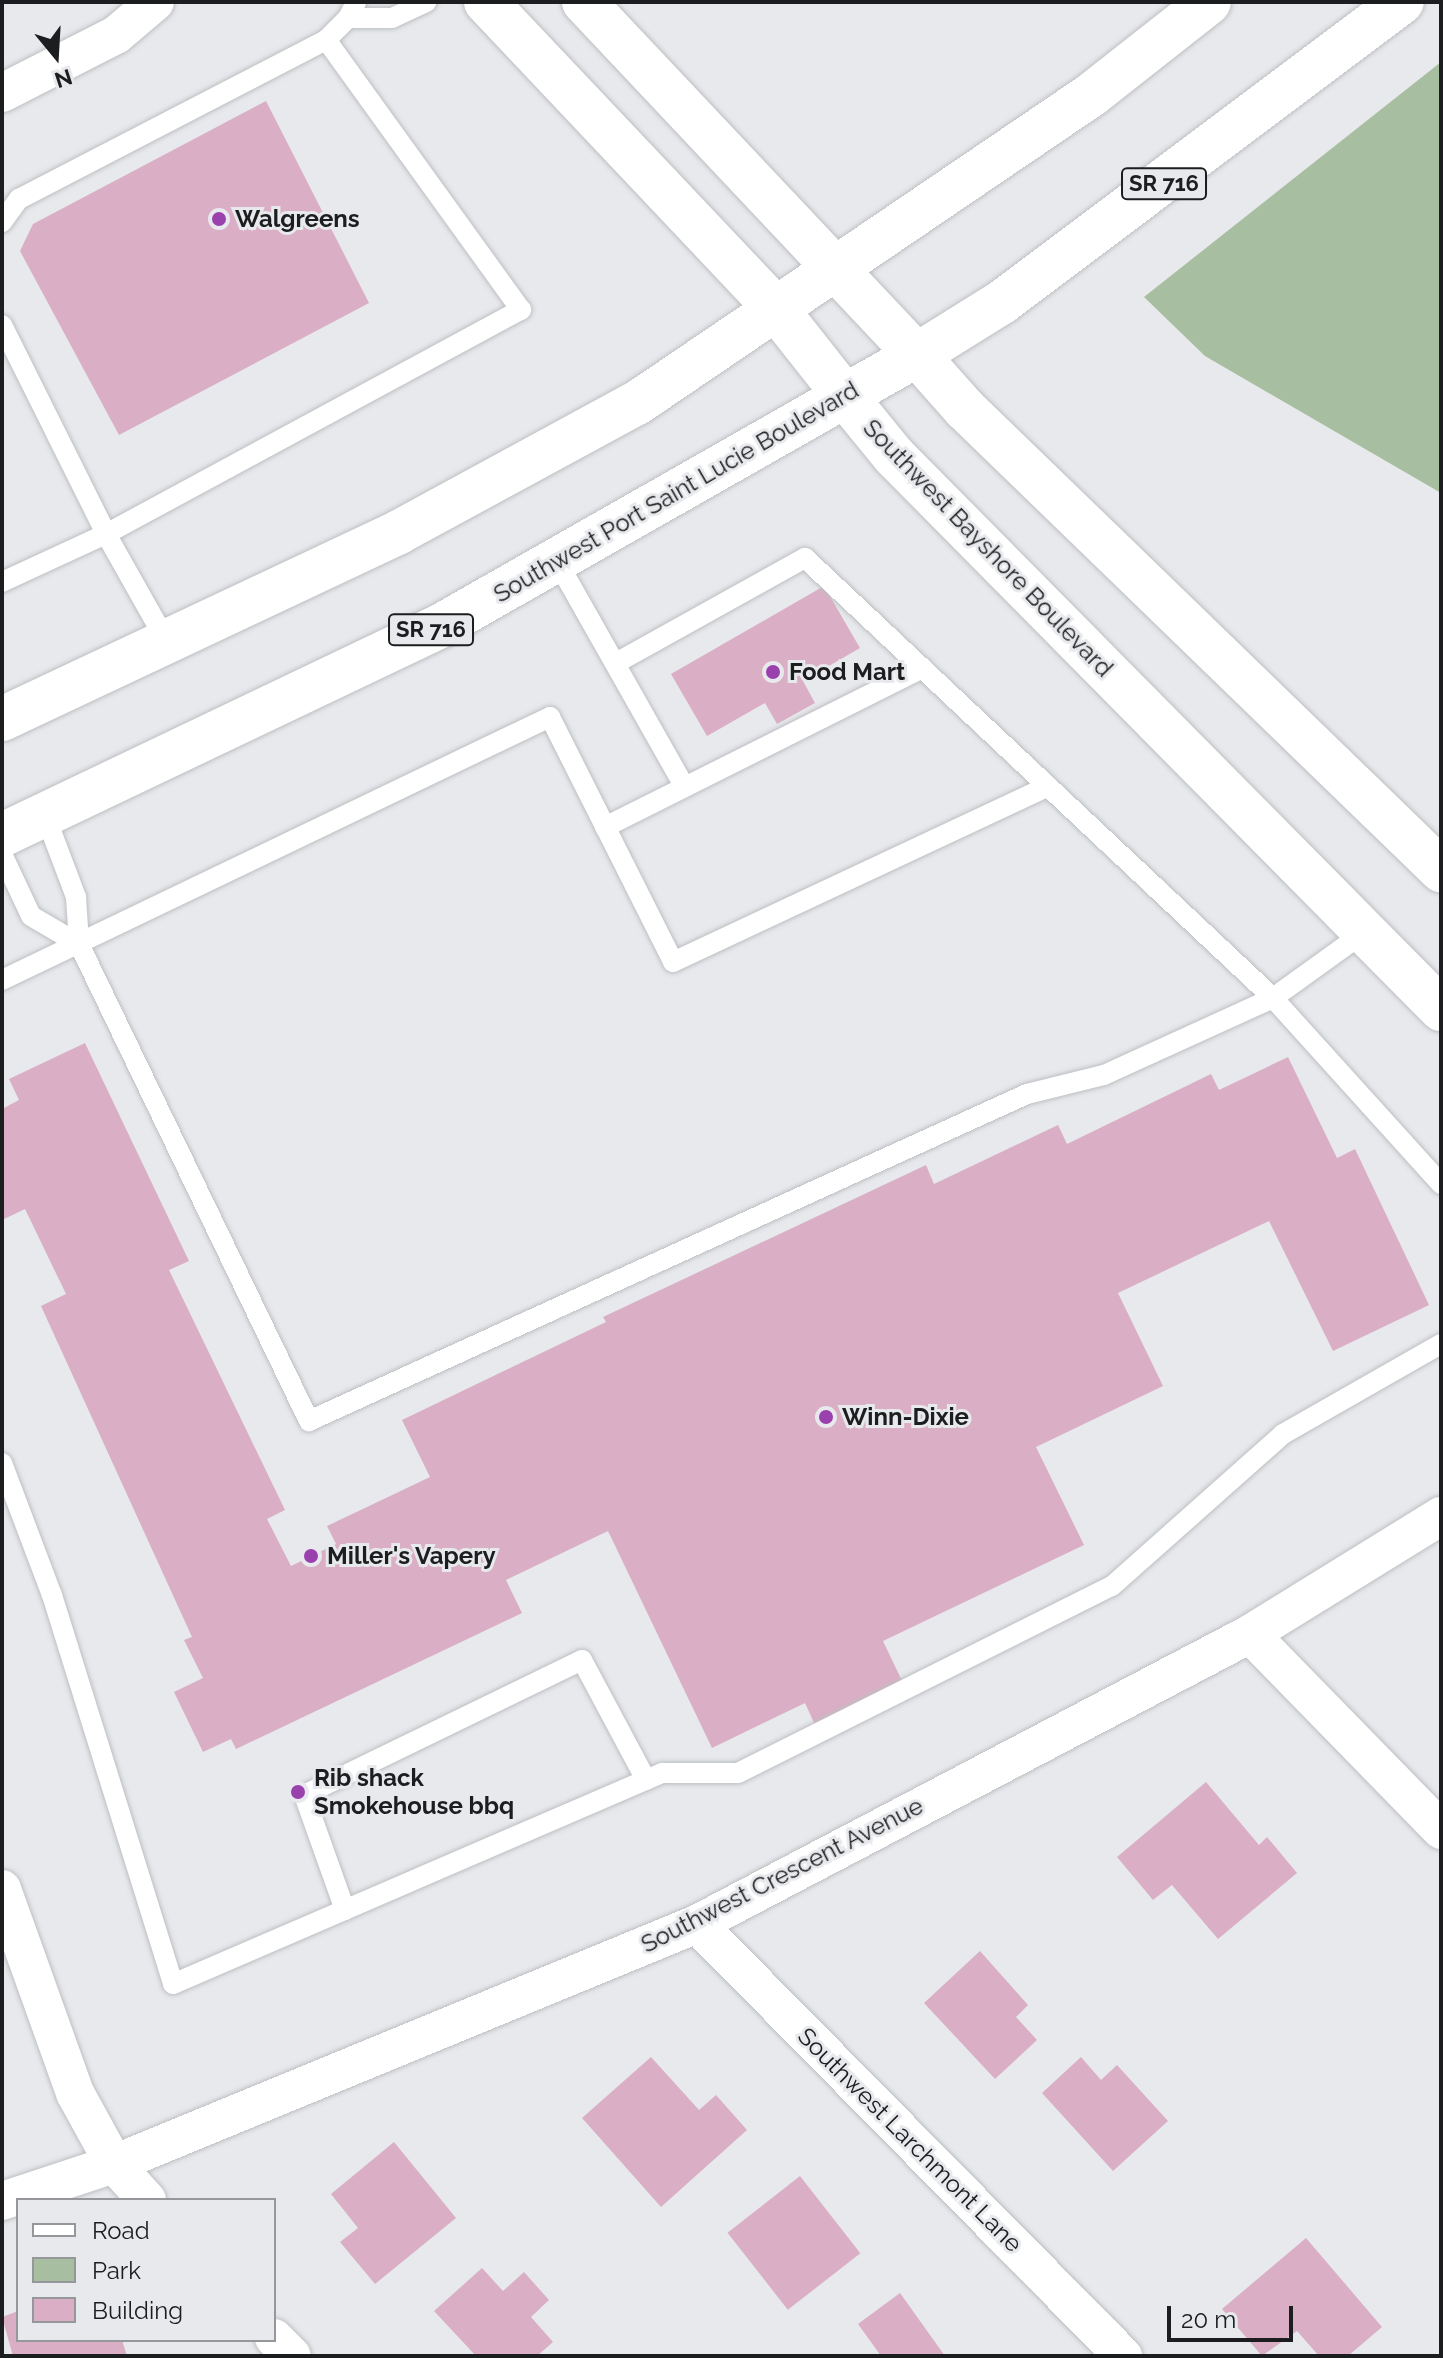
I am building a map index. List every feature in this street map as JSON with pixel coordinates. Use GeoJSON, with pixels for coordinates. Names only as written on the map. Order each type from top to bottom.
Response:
{"type":"FeatureCollection","features":[{"type":"Feature","properties":{"kind":"main road","name":"Southwest Bayshore Boulevard"},"geometry":{"type":"LineString","coordinates":[[486,2],[777,310],[894,456],[1441,1009]]}},
{"type":"Feature","properties":{"kind":"main road"},"geometry":{"type":"LineString","coordinates":[[584,2],[965,409],[1441,870]]}},
{"type":"Feature","properties":{"kind":"main road"},"geometry":{"type":"LineString","coordinates":[[2,719],[168,644],[399,532],[637,403],[1091,95],[1209,2]]}},
{"type":"Feature","properties":{"kind":"main road","name":"SR 716"},"geometry":{"type":"LineString","coordinates":[[917,355],[1039,276],[1402,2]]}},
{"type":"Feature","properties":{"kind":"main road","name":"Southwest Port Saint Lucie Boulevard"},"geometry":{"type":"LineString","coordinates":[[2,835],[229,731],[558,563],[917,355]]}},
{"type":"Feature","properties":{"kind":"street"},"geometry":{"type":"LineString","coordinates":[[2,93],[116,35],[155,2]]}},
{"type":"Feature","properties":{"kind":"street","name":"Southwest Crescent Avenue"},"geometry":{"type":"LineString","coordinates":[[2,2201],[114,2164],[697,1924],[1250,1634],[1441,1516]]}},
{"type":"Feature","properties":{"kind":"street"},"geometry":{"type":"LineString","coordinates":[[1250,1634],[1441,1830]]}},
{"type":"Feature","properties":{"kind":"street"},"geometry":{"type":"LineString","coordinates":[[2,1889],[75,2093],[114,2164],[145,2198]]}},
{"type":"Feature","properties":{"kind":"street","name":"Southwest Larchmont Lane"},"geometry":{"type":"LineString","coordinates":[[697,1924],[1123,2356]]}},
{"type":"Feature","properties":{"kind":"street"},"geometry":{"type":"LineString","coordinates":[[276,2340],[292,2356]]}},
{"type":"Feature","properties":{"kind":"lane"},"geometry":{"type":"LineString","coordinates":[[2,222],[19,199],[326,40],[352,10],[392,18],[426,2]]}},
{"type":"Feature","properties":{"kind":"lane"},"geometry":{"type":"LineString","coordinates":[[2,582],[106,534],[521,310],[326,40]]}},
{"type":"Feature","properties":{"kind":"lane"},"geometry":{"type":"LineString","coordinates":[[2,325],[106,534],[168,644]]}},
{"type":"Feature","properties":{"kind":"lane"},"geometry":{"type":"LineString","coordinates":[[616,663],[805,558],[1273,998],[1441,1184]]}},
{"type":"Feature","properties":{"kind":"lane"},"geometry":{"type":"LineString","coordinates":[[558,563],[684,786]]}},
{"type":"Feature","properties":{"kind":"lane"},"geometry":{"type":"LineString","coordinates":[[605,827],[922,668]]}},
{"type":"Feature","properties":{"kind":"lane"},"geometry":{"type":"LineString","coordinates":[[2,980],[550,717],[673,962],[1048,786]]}},
{"type":"Feature","properties":{"kind":"lane"},"geometry":{"type":"LineString","coordinates":[[45,815],[76,897],[79,944],[309,1421],[1027,1094],[1104,1075],[1273,998],[1365,932]]}},
{"type":"Feature","properties":{"kind":"lane"},"geometry":{"type":"LineString","coordinates":[[2,854],[31,916],[79,944]]}},
{"type":"Feature","properties":{"kind":"lane"},"geometry":{"type":"LineString","coordinates":[[2,1465],[52,1595],[173,1984],[662,1773],[738,1773],[1112,1586],[1283,1434],[1441,1344]]}},
{"type":"Feature","properties":{"kind":"lane"},"geometry":{"type":"LineString","coordinates":[[345,1910],[304,1795],[582,1660],[646,1780]]}},
{"type":"Feature","properties":{"kind":"green space"},"geometry":{"type":"Polygon","coordinates":[[[1441,62],[1441,493],[1205,356],[1144,297],[1441,62]]]}},
{"type":"Feature","properties":{"kind":"building","name":"Walgreens"},"geometry":{"type":"Polygon","coordinates":[[[266,101],[369,303],[119,435],[20,251],[33,224],[266,101]]]}},
{"type":"Feature","properties":{"kind":"building"},"geometry":{"type":"Polygon","coordinates":[[[824,586],[860,648],[803,681],[815,703],[777,724],[765,703],[707,736],[671,674],[824,586]]]}},
{"type":"Feature","properties":{"kind":"building"},"geometry":{"type":"Polygon","coordinates":[[[85,1043],[189,1261],[169,1270],[285,1510],[267,1519],[291,1566],[336,1544],[327,1526],[430,1477],[402,1420],[606,1322],[603,1317],[926,1165],[934,1184],[1058,1125],[1067,1144],[1211,1074],[1219,1090],[1288,1057],[1337,1158],[1355,1149],[1429,1305],[1333,1351],[1269,1221],[1118,1293],[1163,1386],[1036,1447],[1084,1545],[883,1641],[904,1685],[816,1727],[805,1703],[712,1748],[608,1531],[506,1580],[522,1613],[236,1749],[231,1739],[203,1752],[174,1692],[203,1678],[184,1640],[192,1637],[41,1306],[66,1294],[25,1209],[2,1220],[2,1109],[19,1100],[9,1079],[85,1043]]]}},
{"type":"Feature","properties":{"kind":"building"},"geometry":{"type":"Polygon","coordinates":[[[1206,1782],[1259,1845],[1267,1837],[1297,1873],[1218,1939],[1172,1885],[1153,1900],[1117,1857],[1206,1782]]]}},
{"type":"Feature","properties":{"kind":"building"},"geometry":{"type":"Polygon","coordinates":[[[980,1951],[1028,2005],[1016,2017],[1037,2040],[995,2079],[924,2003],[980,1951]]]}},
{"type":"Feature","properties":{"kind":"building"},"geometry":{"type":"Polygon","coordinates":[[[651,2057],[699,2110],[716,2095],[747,2130],[661,2207],[582,2118],[651,2057]]]}},
{"type":"Feature","properties":{"kind":"building"},"geometry":{"type":"Polygon","coordinates":[[[1081,2057],[1101,2080],[1117,2065],[1168,2121],[1113,2171],[1042,2093],[1081,2057]]]}},
{"type":"Feature","properties":{"kind":"building"},"geometry":{"type":"Polygon","coordinates":[[[394,2142],[456,2218],[375,2284],[340,2242],[358,2228],[331,2194],[394,2142]]]}},
{"type":"Feature","properties":{"kind":"building"},"geometry":{"type":"Polygon","coordinates":[[[800,2176],[860,2253],[788,2310],[728,2233],[800,2176]]]}},
{"type":"Feature","properties":{"kind":"building"},"geometry":{"type":"Polygon","coordinates":[[[1306,2238],[1382,2327],[1348,2356],[1319,2356],[1297,2331],[1262,2356],[1222,2309],[1306,2238]]]}},
{"type":"Feature","properties":{"kind":"building"},"geometry":{"type":"Polygon","coordinates":[[[482,2268],[503,2291],[524,2272],[549,2300],[531,2317],[553,2342],[537,2356],[476,2356],[434,2311],[482,2268]]]}},
{"type":"Feature","properties":{"kind":"building"},"geometry":{"type":"Polygon","coordinates":[[[900,2293],[945,2356],[881,2356],[858,2324],[900,2293]]]}},
{"type":"Feature","properties":{"kind":"building"},"geometry":{"type":"Polygon","coordinates":[[[16,2312],[16,2342],[123,2342],[127,2356],[13,2356],[2,2317],[16,2312]]]}},
{"type":"Feature","properties":{"kind":"place","name":"Walgreens"},"geometry":{"type":"Point","coordinates":[219,219]}},
{"type":"Feature","properties":{"kind":"place","name":"Food Mart"},"geometry":{"type":"Point","coordinates":[773,672]}},
{"type":"Feature","properties":{"kind":"place","name":"Winn-Dixie"},"geometry":{"type":"Point","coordinates":[826,1417]}},
{"type":"Feature","properties":{"kind":"place","name":"Miller's Vapery"},"geometry":{"type":"Point","coordinates":[311,1556]}},
{"type":"Feature","properties":{"kind":"place","name":"Rib shack Smokehouse bbq"},"geometry":{"type":"Point","coordinates":[298,1792]}}]}
